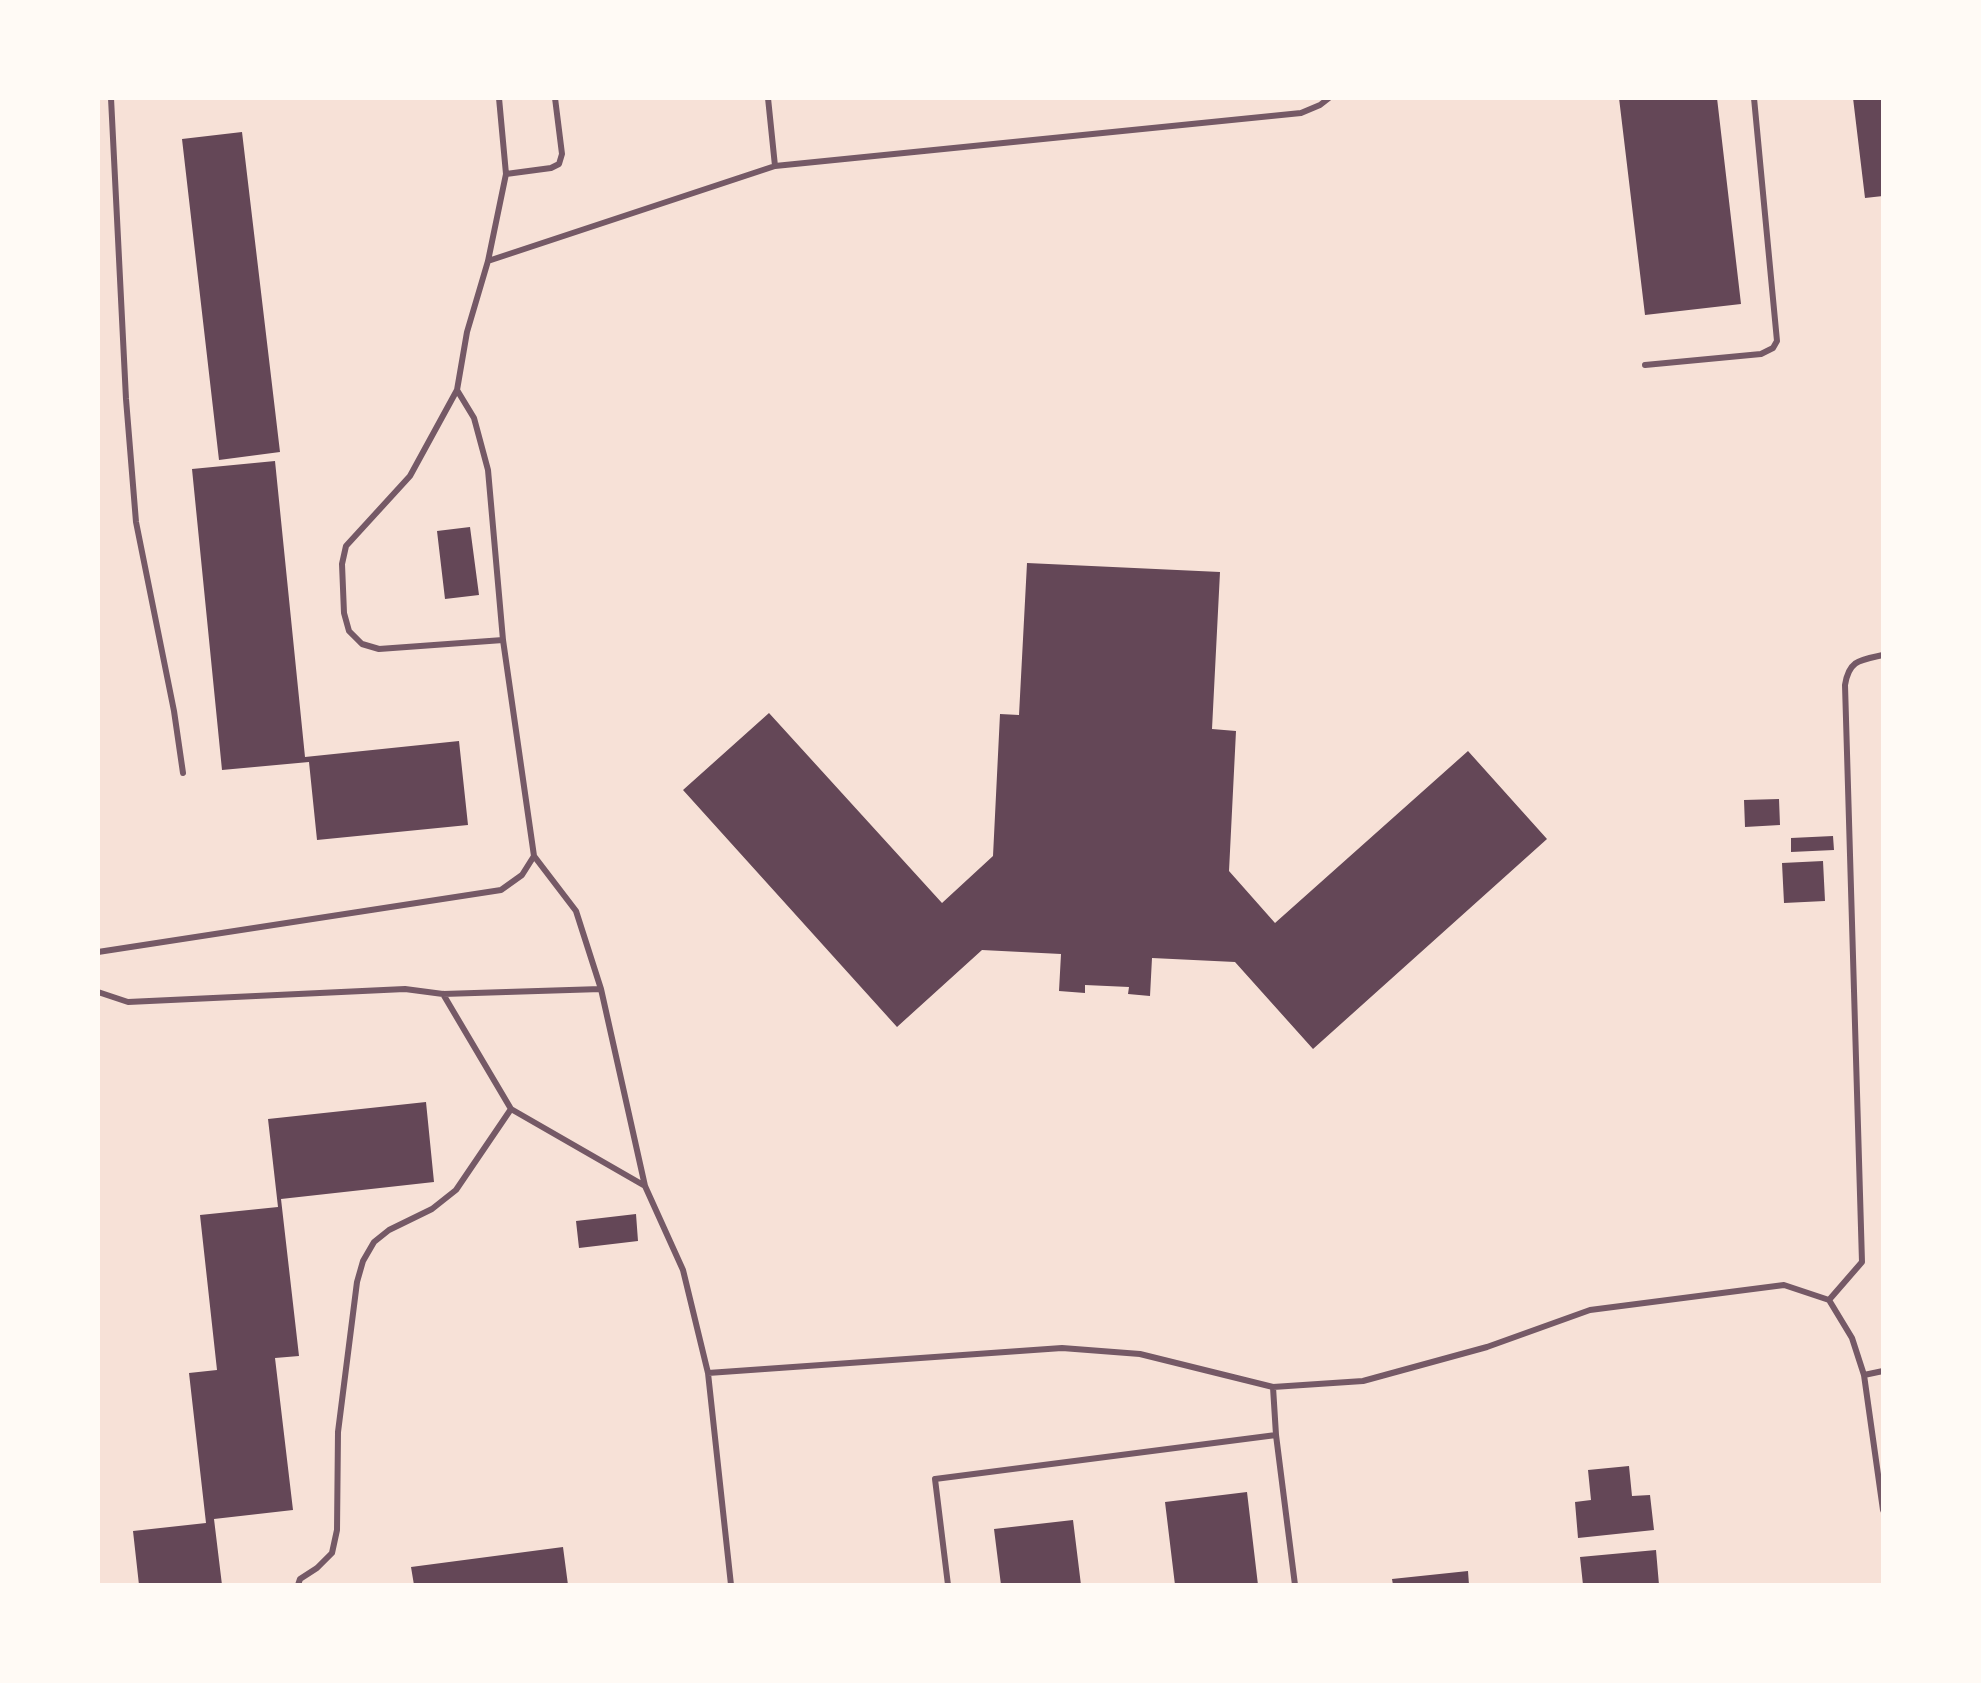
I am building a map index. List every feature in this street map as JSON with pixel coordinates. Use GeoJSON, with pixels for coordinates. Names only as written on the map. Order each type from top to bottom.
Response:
{"type":"FeatureCollection","features":[{"type":"Feature","properties":{"kind":"lane"},"geometry":{"type":"LineString","coordinates":[[111,98],[126,399],[136,522],[174,711],[183,773]]}},
{"type":"Feature","properties":{"kind":"lane"},"geometry":{"type":"LineString","coordinates":[[499,98],[506,174],[488,261],[467,332],[457,390],[410,476],[346,546],[342,564],[344,613],[349,631],[362,644],[379,649],[503,640]]}},
{"type":"Feature","properties":{"kind":"lane"},"geometry":{"type":"LineString","coordinates":[[506,174],[551,168],[559,164],[562,154],[555,98]]}},
{"type":"Feature","properties":{"kind":"lane"},"geometry":{"type":"LineString","coordinates":[[768,98],[775,166]]}},
{"type":"Feature","properties":{"kind":"lane"},"geometry":{"type":"LineString","coordinates":[[488,261],[775,166],[1301,113],[1329,98]]}},
{"type":"Feature","properties":{"kind":"lane"},"geometry":{"type":"LineString","coordinates":[[1645,365],[1761,354],[1773,348],[1777,341],[1754,98]]}},
{"type":"Feature","properties":{"kind":"lane"},"geometry":{"type":"LineString","coordinates":[[457,390],[474,418],[488,470],[503,640],[534,856],[576,911],[601,989],[645,1186],[683,1270],[708,1373],[731,1585]]}},
{"type":"Feature","properties":{"kind":"lane"},"geometry":{"type":"LineString","coordinates":[[1829,1300],[1862,1262],[1845,685],[1851,667],[1857,662],[1883,655]]}},
{"type":"Feature","properties":{"kind":"lane"},"geometry":{"type":"LineString","coordinates":[[98,952],[501,890],[522,875],[534,856]]}},
{"type":"Feature","properties":{"kind":"lane"},"geometry":{"type":"LineString","coordinates":[[98,992],[128,1002],[405,989],[443,994],[601,989]]}},
{"type":"Feature","properties":{"kind":"lane"},"geometry":{"type":"LineString","coordinates":[[443,994],[511,1109],[645,1186]]}},
{"type":"Feature","properties":{"kind":"lane"},"geometry":{"type":"LineString","coordinates":[[298,1585],[300,1579],[332,1553],[337,1530],[338,1432],[357,1282],[363,1261],[374,1242],[389,1230],[432,1209],[456,1190],[511,1109]]}},
{"type":"Feature","properties":{"kind":"lane"},"geometry":{"type":"LineString","coordinates":[[708,1373],[1062,1348],[1140,1354],[1273,1387],[1363,1381],[1487,1347],[1590,1310],[1784,1285],[1829,1300],[1852,1338],[1864,1375],[1883,1510]]}},
{"type":"Feature","properties":{"kind":"lane"},"geometry":{"type":"LineString","coordinates":[[1864,1375],[1883,1371]]}},
{"type":"Feature","properties":{"kind":"lane"},"geometry":{"type":"LineString","coordinates":[[1273,1387],[1295,1585]]}},
{"type":"Feature","properties":{"kind":"lane"},"geometry":{"type":"LineString","coordinates":[[948,1585],[935,1479],[1276,1435]]}},
{"type":"Feature","properties":{"kind":"building"},"geometry":{"type":"Polygon","coordinates":[[[1619,98],[1717,98],[1741,304],[1645,315],[1619,98]]]}},
{"type":"Feature","properties":{"kind":"building"},"geometry":{"type":"Polygon","coordinates":[[[1853,98],[1883,98],[1883,196],[1865,198],[1853,98]]]}},
{"type":"Feature","properties":{"kind":"building"},"geometry":{"type":"Polygon","coordinates":[[[242,132],[280,452],[219,460],[182,139],[242,132]]]}},
{"type":"Feature","properties":{"kind":"building"},"geometry":{"type":"Polygon","coordinates":[[[275,461],[305,757],[459,741],[468,825],[317,840],[309,762],[222,770],[192,469],[275,461]]]}},
{"type":"Feature","properties":{"kind":"building"},"geometry":{"type":"Polygon","coordinates":[[[470,527],[479,595],[445,599],[437,531],[470,527]]]}},
{"type":"Feature","properties":{"kind":"building"},"geometry":{"type":"Polygon","coordinates":[[[1027,563],[1220,572],[1212,729],[1236,731],[1229,871],[1275,923],[1468,751],[1547,839],[1313,1049],[1235,962],[1152,958],[1150,996],[1128,994],[1129,987],[1085,985],[1085,993],[1059,991],[1061,954],[982,950],[897,1027],[683,790],[769,713],[942,903],[993,856],[1000,714],[1019,715],[1027,563]]]}},
{"type":"Feature","properties":{"kind":"building"},"geometry":{"type":"Polygon","coordinates":[[[1779,799],[1780,825],[1745,827],[1744,800],[1779,799]]]}},
{"type":"Feature","properties":{"kind":"building"},"geometry":{"type":"Polygon","coordinates":[[[1833,836],[1834,850],[1791,852],[1791,838],[1833,836]]]}},
{"type":"Feature","properties":{"kind":"building"},"geometry":{"type":"Polygon","coordinates":[[[1823,861],[1825,901],[1784,903],[1782,863],[1823,861]]]}},
{"type":"Feature","properties":{"kind":"building"},"geometry":{"type":"Polygon","coordinates":[[[426,1102],[434,1182],[281,1199],[299,1356],[275,1358],[293,1510],[214,1519],[222,1585],[139,1585],[133,1531],[206,1523],[189,1373],[217,1370],[200,1215],[278,1207],[268,1119],[426,1102]]]}},
{"type":"Feature","properties":{"kind":"building"},"geometry":{"type":"Polygon","coordinates":[[[636,1214],[638,1241],[579,1248],[576,1221],[636,1214]]]}},
{"type":"Feature","properties":{"kind":"building"},"geometry":{"type":"Polygon","coordinates":[[[1629,1466],[1632,1496],[1650,1495],[1654,1530],[1578,1538],[1575,1502],[1591,1500],[1588,1470],[1629,1466]]]}},
{"type":"Feature","properties":{"kind":"building"},"geometry":{"type":"Polygon","coordinates":[[[1247,1492],[1258,1585],[1175,1585],[1165,1502],[1247,1492]]]}},
{"type":"Feature","properties":{"kind":"building"},"geometry":{"type":"Polygon","coordinates":[[[1073,1520],[1081,1585],[1001,1585],[994,1529],[1073,1520]]]}},
{"type":"Feature","properties":{"kind":"building"},"geometry":{"type":"Polygon","coordinates":[[[563,1547],[568,1585],[414,1585],[411,1567],[563,1547]]]}},
{"type":"Feature","properties":{"kind":"building"},"geometry":{"type":"Polygon","coordinates":[[[1656,1550],[1659,1585],[1583,1585],[1580,1557],[1656,1550]]]}},
{"type":"Feature","properties":{"kind":"building"},"geometry":{"type":"Polygon","coordinates":[[[1468,1571],[1469,1585],[1393,1585],[1392,1579],[1468,1571]]]}}]}
